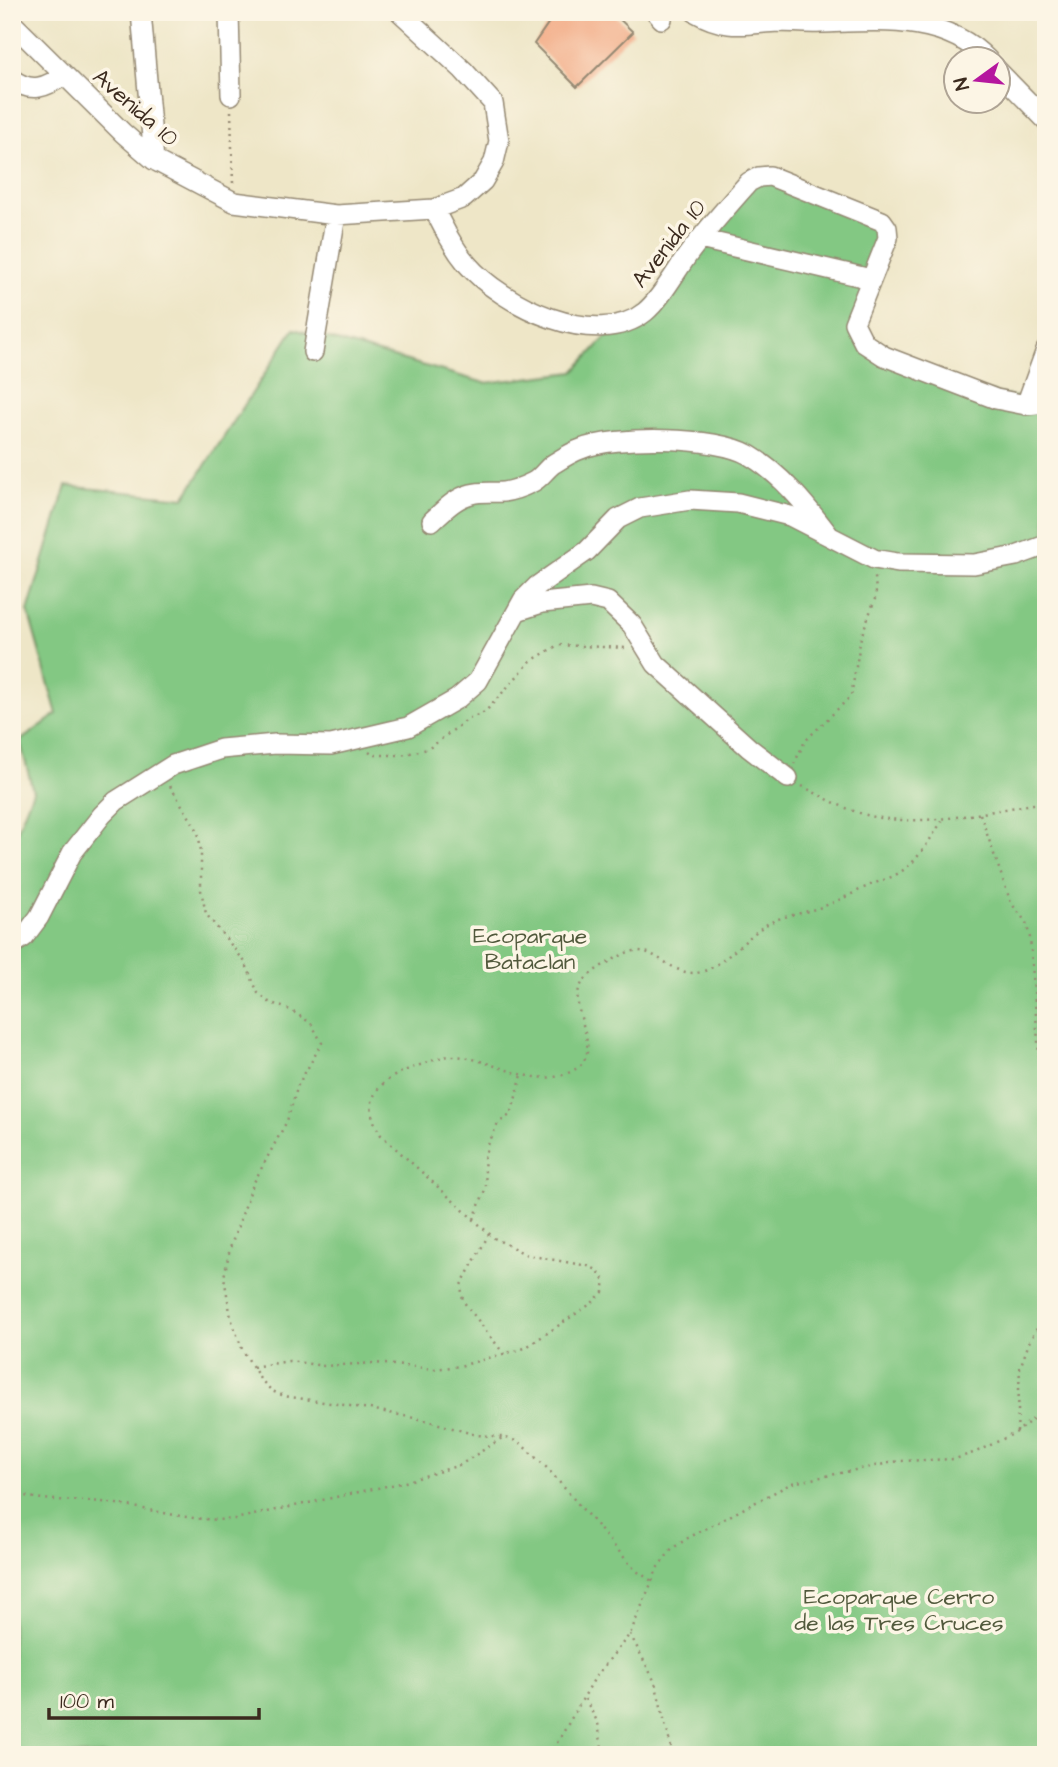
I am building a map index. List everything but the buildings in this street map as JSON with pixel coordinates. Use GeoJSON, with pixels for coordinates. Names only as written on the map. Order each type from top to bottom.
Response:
{"type":"FeatureCollection","features":[{"type":"Feature","properties":{"kind":"street"},"geometry":{"type":"LineString","coordinates":[[141,12],[154,160]]}},
{"type":"Feature","properties":{"kind":"street"},"geometry":{"type":"LineString","coordinates":[[229,12],[231,95]]}},
{"type":"Feature","properties":{"kind":"street"},"geometry":{"type":"LineString","coordinates":[[400,12],[463,70],[493,103],[499,141],[494,162],[483,181],[464,198],[434,209]]}},
{"type":"Feature","properties":{"kind":"street"},"geometry":{"type":"LineString","coordinates":[[707,15],[727,26],[781,17],[919,24],[951,33],[974,46]]}},
{"type":"Feature","properties":{"kind":"street","name":"Avenida 10"},"geometry":{"type":"LineString","coordinates":[[12,23],[154,160],[234,202],[336,215],[434,209],[455,248],[492,288],[530,310],[583,325],[616,326],[647,311],[700,239],[749,182],[770,176],[882,221],[887,228],[888,238],[854,323],[864,343],[884,356],[996,399],[1026,405],[1046,403]]}},
{"type":"Feature","properties":{"kind":"street"},"geometry":{"type":"LineString","coordinates":[[12,79],[29,88],[40,89],[64,75]]}},
{"type":"Feature","properties":{"kind":"street"},"geometry":{"type":"LineString","coordinates":[[1012,85],[1046,120]]}},
{"type":"Feature","properties":{"kind":"street"},"geometry":{"type":"LineString","coordinates":[[313,352],[336,215]]}},
{"type":"Feature","properties":{"kind":"street"},"geometry":{"type":"LineString","coordinates":[[700,239],[871,279]]}},
{"type":"Feature","properties":{"kind":"street"},"geometry":{"type":"LineString","coordinates":[[1026,405],[1046,350]]}},
{"type":"Feature","properties":{"kind":"street"},"geometry":{"type":"LineString","coordinates":[[432,521],[452,502],[468,494],[504,492],[534,482],[552,465],[580,449],[607,441],[651,440],[708,444],[747,453],[783,482],[831,537]]}},
{"type":"Feature","properties":{"kind":"street"},"geometry":{"type":"LineString","coordinates":[[12,945],[24,937],[39,917],[72,853],[116,801],[173,765],[221,749],[275,744],[331,745],[408,727],[457,699],[478,681],[523,600],[537,586],[587,551],[618,519],[640,508],[690,500],[738,503],[790,516],[874,559],[898,564],[974,564],[1016,556],[1046,545]]}},
{"type":"Feature","properties":{"kind":"street"},"geometry":{"type":"LineString","coordinates":[[517,611],[542,603],[591,598],[608,602],[632,625],[656,664],[749,748],[788,778]]}},
{"type":"Feature","properties":{"kind":"path"},"geometry":{"type":"LineString","coordinates":[[231,95],[234,202]]}},
{"type":"Feature","properties":{"kind":"path"},"geometry":{"type":"LineString","coordinates":[[874,559],[877,596],[861,637],[851,696],[805,741],[788,778],[842,807],[880,818],[920,821],[1046,802]]}},
{"type":"Feature","properties":{"kind":"path"},"geometry":{"type":"LineString","coordinates":[[355,739],[373,755],[401,755],[428,749],[468,719],[485,712],[531,661],[558,645],[620,647],[650,654]]}},
{"type":"Feature","properties":{"kind":"path"},"geometry":{"type":"LineString","coordinates":[[162,772],[198,831],[201,890],[206,914],[245,962],[258,993],[269,1002],[290,1010],[311,1023],[322,1043],[298,1085],[287,1121],[253,1184],[230,1248],[224,1277],[230,1318],[242,1349],[260,1379],[272,1391],[284,1396],[417,1418],[477,1435],[503,1437],[519,1442],[548,1469],[635,1570],[652,1581]]}},
{"type":"Feature","properties":{"kind":"path"},"geometry":{"type":"LineString","coordinates":[[980,812],[1011,903],[1026,922],[1030,938],[1046,1145]]}},
{"type":"Feature","properties":{"kind":"path"},"geometry":{"type":"LineString","coordinates":[[253,1367],[289,1361],[324,1366],[375,1363],[434,1369],[460,1366],[525,1348],[593,1303],[603,1292],[605,1281],[597,1270],[527,1255],[489,1234],[381,1135],[372,1122],[370,1102],[375,1092],[399,1072],[448,1056],[466,1057],[522,1074],[556,1077],[572,1072],[583,1062],[587,1053],[586,1030],[576,1003],[581,984],[593,972],[625,953],[644,950],[684,972],[697,973],[710,968],[770,922],[819,908],[901,872],[915,860],[945,817]]}},
{"type":"Feature","properties":{"kind":"path"},"geometry":{"type":"LineString","coordinates":[[474,1219],[486,1187],[484,1158],[498,1123],[512,1111],[522,1074]]}},
{"type":"Feature","properties":{"kind":"path"},"geometry":{"type":"LineString","coordinates":[[489,1234],[460,1286],[460,1293],[467,1307],[504,1354]]}},
{"type":"Feature","properties":{"kind":"path"},"geometry":{"type":"LineString","coordinates":[[1017,1433],[1020,1368],[1030,1340],[1046,1314]]}},
{"type":"Feature","properties":{"kind":"path"},"geometry":{"type":"LineString","coordinates":[[550,1755],[596,1676],[630,1634],[658,1567],[673,1548],[792,1483],[899,1461],[955,1459],[1017,1433],[1046,1408]]}},
{"type":"Feature","properties":{"kind":"path"},"geometry":{"type":"LineString","coordinates":[[12,1492],[44,1501],[102,1502],[214,1521],[235,1519],[405,1482],[460,1465],[503,1437]]}},
{"type":"Feature","properties":{"kind":"path"},"geometry":{"type":"LineString","coordinates":[[630,1634],[655,1682],[673,1755]]}},
{"type":"Feature","properties":{"kind":"path"},"geometry":{"type":"LineString","coordinates":[[584,1698],[598,1723],[603,1755]]}},
{"type":"Feature","properties":{"kind":"green space","name":"Ecoparque Bataclan"},"geometry":{"type":"Polygon","coordinates":[[[759,177],[882,221],[857,332],[971,388],[1046,403],[1046,1755],[12,1755],[12,843],[33,791],[20,741],[57,714],[28,611],[66,486],[184,498],[294,329],[485,383],[574,372],[616,326],[634,319],[759,177]]]}},
{"type":"Feature","properties":{"kind":"park label","name":"Ecoparque Cerro de las Tres Cruces"},"geometry":{"type":"Point","coordinates":[899,1609]}}]}
